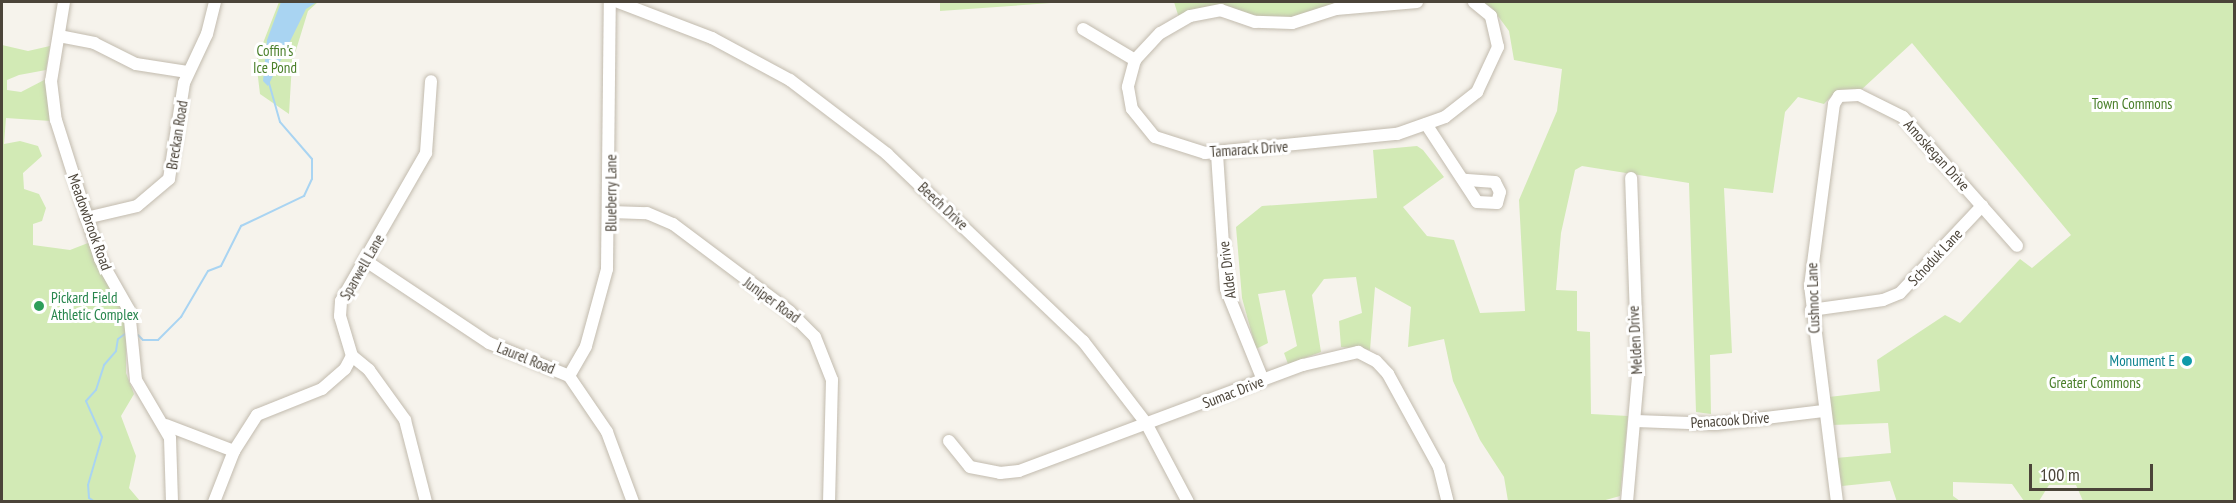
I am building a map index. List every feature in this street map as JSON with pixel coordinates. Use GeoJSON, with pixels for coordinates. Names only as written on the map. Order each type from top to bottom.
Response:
{"type":"FeatureCollection","features":[{"type":"Feature","properties":{"kind":"street","name":"Meadowbrook Road"},"geometry":{"type":"LineString","coordinates":[[64,2],[52,103],[100,259],[129,310],[136,380],[144,399],[166,425],[173,451],[172,501]]}},
{"type":"Feature","properties":{"kind":"street","name":"Breckan Road"},"geometry":{"type":"LineString","coordinates":[[87,218],[137,206],[165,186],[174,165],[187,72],[207,34],[215,2]]}},
{"type":"Feature","properties":{"kind":"street","name":"Blueberry Lane"},"geometry":{"type":"LineString","coordinates":[[569,376],[586,346],[601,297],[611,212],[610,2]]}},
{"type":"Feature","properties":{"kind":"street","name":"Beech Drive"},"geometry":{"type":"LineString","coordinates":[[618,2],[712,38],[790,80],[887,154],[1083,341],[1146,423],[1188,501]]}},
{"type":"Feature","properties":{"kind":"street"},"geometry":{"type":"LineString","coordinates":[[1083,29],[1135,60],[1160,33],[1190,16],[1221,10],[1255,22],[1292,23],[1336,9],[1417,2]]}},
{"type":"Feature","properties":{"kind":"street","name":"Tamarack Drive"},"geometry":{"type":"LineString","coordinates":[[1135,60],[1128,87],[1138,121],[1165,143],[1218,153],[1397,135],[1445,117],[1477,92],[1498,47],[1491,16],[1474,2]]}},
{"type":"Feature","properties":{"kind":"street"},"geometry":{"type":"LineString","coordinates":[[59,36],[94,43],[136,64],[187,72]]}},
{"type":"Feature","properties":{"kind":"street","name":"Sparwell Lane"},"geometry":{"type":"LineString","coordinates":[[352,356],[339,308],[426,153],[431,81]]}},
{"type":"Feature","properties":{"kind":"street","name":"Amoskegan Drive"},"geometry":{"type":"LineString","coordinates":[[1839,96],[1869,98],[1903,117],[2017,246]]}},
{"type":"Feature","properties":{"kind":"street","name":"Cushnoc Lane"},"geometry":{"type":"LineString","coordinates":[[1836,501],[1811,310],[1812,241],[1832,112],[1839,96]]}},
{"type":"Feature","properties":{"kind":"street"},"geometry":{"type":"LineString","coordinates":[[1426,124],[1464,180]]}},
{"type":"Feature","properties":{"kind":"street","name":"Alder Drive"},"geometry":{"type":"LineString","coordinates":[[1218,153],[1226,289],[1263,380]]}},
{"type":"Feature","properties":{"kind":"street","name":"Melden Drive"},"geometry":{"type":"LineString","coordinates":[[1626,501],[1636,421],[1631,178]]}},
{"type":"Feature","properties":{"kind":"street","name":"Schoduk Lane"},"geometry":{"type":"LineString","coordinates":[[1811,310],[1883,300],[1900,293],[1982,206]]}},
{"type":"Feature","properties":{"kind":"street","name":"Juniper Road"},"geometry":{"type":"LineString","coordinates":[[611,212],[647,213],[673,224],[790,312],[815,337],[832,380],[830,501]]}},
{"type":"Feature","properties":{"kind":"street","name":"Laurel Road"},"geometry":{"type":"LineString","coordinates":[[366,261],[489,343],[569,376],[607,432],[633,501]]}},
{"type":"Feature","properties":{"kind":"street","name":"Sumac Drive"},"geometry":{"type":"LineString","coordinates":[[949,441],[970,467],[1010,473],[1337,353],[1358,352],[1376,361],[1388,374],[1439,467],[1448,501]]}},
{"type":"Feature","properties":{"kind":"street"},"geometry":{"type":"LineString","coordinates":[[214,501],[234,451],[257,415],[322,389],[345,369],[352,356],[369,370],[405,420],[426,501]]}},
{"type":"Feature","properties":{"kind":"street","name":"Penacook Drive"},"geometry":{"type":"LineString","coordinates":[[1636,421],[1716,424],[1823,411]]}},
{"type":"Feature","properties":{"kind":"street"},"geometry":{"type":"LineString","coordinates":[[166,425],[234,451]]}},
{"type":"Feature","properties":{"kind":"green space","name":"Coffin's Ice Pond"},"geometry":{"type":"Polygon","coordinates":[[[279,2],[318,2],[308,11],[292,63],[289,114],[260,94],[256,61],[279,2]]]}},
{"type":"Feature","properties":{"kind":"green space"},"geometry":{"type":"Polygon","coordinates":[[[940,2],[1065,2],[940,11],[940,2]]]}},
{"type":"Feature","properties":{"kind":"green space"},"geometry":{"type":"Polygon","coordinates":[[[1174,2],[1335,2],[1336,13],[1273,29],[1224,13],[1179,18],[1174,2]]]}},
{"type":"Feature","properties":{"kind":"green space"},"geometry":{"type":"Polygon","coordinates":[[[1480,2],[2234,2],[2234,501],[2083,501],[2076,485],[2049,485],[2039,501],[2024,501],[2012,484],[1953,482],[1953,496],[1960,501],[1897,502],[1890,481],[1842,486],[1836,458],[1891,453],[1888,423],[1832,425],[1829,397],[1880,391],[1877,360],[1945,315],[1960,323],[2020,259],[2032,268],[2071,235],[1912,43],[1861,90],[1837,90],[1824,104],[1798,97],[1785,112],[1773,193],[1724,188],[1732,353],[1710,355],[1711,414],[1696,412],[1689,183],[1582,166],[1575,170],[1561,233],[1556,290],[1577,291],[1577,331],[1590,332],[1591,414],[1628,416],[1620,496],[1602,501],[1508,501],[1504,477],[1480,440],[1453,381],[1444,339],[1408,347],[1411,307],[1375,287],[1370,350],[1341,347],[1339,321],[1362,313],[1356,277],[1324,279],[1312,295],[1321,352],[1288,364],[1284,353],[1297,346],[1285,290],[1258,294],[1268,343],[1256,349],[1242,298],[1236,227],[1262,206],[1377,198],[1373,150],[1417,146],[1423,150],[1444,177],[1403,207],[1427,236],[1454,240],[1480,313],[1525,311],[1519,200],[1557,111],[1562,69],[1514,60],[1509,31],[1492,8],[1480,2]]]}},
{"type":"Feature","properties":{"kind":"green space","name":"Pickard Field Athletic Complex"},"geometry":{"type":"Polygon","coordinates":[[[2,45],[28,51],[50,46],[46,70],[19,75],[7,80],[7,90],[21,92],[46,79],[51,121],[6,118],[4,144],[20,141],[38,146],[42,156],[23,173],[24,189],[39,194],[46,208],[42,221],[33,224],[33,245],[70,250],[88,243],[119,300],[126,325],[126,373],[134,394],[121,416],[136,456],[129,488],[140,501],[2,502],[2,45]]]}},
{"type":"Feature","properties":{"kind":"water","name":"Coffin's Ice Pond"},"geometry":{"type":"Polygon","coordinates":[[[281,2],[317,2],[306,9],[268,86],[263,81],[267,40],[281,2]]]}},
{"type":"Feature","properties":{"kind":"waterway"},"geometry":{"type":"LineString","coordinates":[[138,335],[143,340],[158,340],[181,317],[208,271],[221,266],[241,226],[304,196],[312,179],[312,159],[280,122],[269,83]]}},
{"type":"Feature","properties":{"kind":"waterway"},"geometry":{"type":"LineString","coordinates":[[95,502],[89,498],[88,485],[102,437],[86,401],[96,390],[104,365],[116,351],[118,339],[125,334]]}},
{"type":"Feature","properties":{"kind":"place","name":"Pickard Field Athletic Complex"},"geometry":{"type":"Point","coordinates":[39,306]}},
{"type":"Feature","properties":{"kind":"place","name":"Monument E"},"geometry":{"type":"Point","coordinates":[2187,361]}},
{"type":"Feature","properties":{"kind":"park label","name":"Town Commons"},"geometry":{"type":"Point","coordinates":[2132,104]}},
{"type":"Feature","properties":{"kind":"park label","name":"Greater Commons"},"geometry":{"type":"Point","coordinates":[2095,383]}}]}
